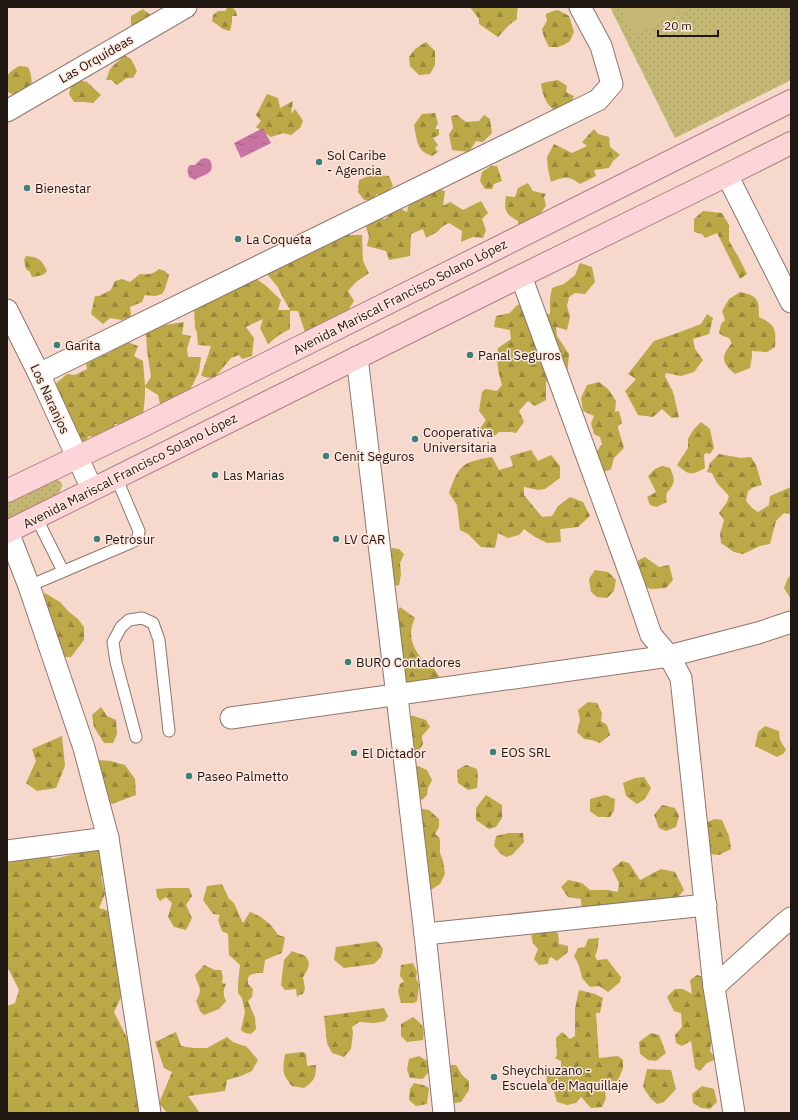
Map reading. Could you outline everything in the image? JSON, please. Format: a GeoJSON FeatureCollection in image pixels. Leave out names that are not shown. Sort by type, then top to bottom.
{"type":"FeatureCollection","features":[{"type":"Feature","properties":{"kind":"main road","name":"Avenida Mariscal Francisco Solano López"},"geometry":{"type":"LineString","coordinates":[[7,491],[140,427],[791,101]]}},
{"type":"Feature","properties":{"kind":"main road","name":"Avenida Mariscal Francisco Solano López"},"geometry":{"type":"LineString","coordinates":[[7,532],[791,143]]}},
{"type":"Feature","properties":{"kind":"street","name":"Las Orquídeas"},"geometry":{"type":"LineString","coordinates":[[7,111],[186,7]]}},
{"type":"Feature","properties":{"kind":"street"},"geometry":{"type":"LineString","coordinates":[[39,374],[598,100],[612,84],[601,46],[580,7]]}},
{"type":"Feature","properties":{"kind":"street"},"geometry":{"type":"LineString","coordinates":[[727,175],[791,302]]}},
{"type":"Feature","properties":{"kind":"street"},"geometry":{"type":"LineString","coordinates":[[521,276],[651,635],[669,656],[681,678],[714,987],[734,1113]]}},
{"type":"Feature","properties":{"kind":"street","name":"Los Naranjos"},"geometry":{"type":"LineString","coordinates":[[7,310],[39,374],[92,489]]}},
{"type":"Feature","properties":{"kind":"street"},"geometry":{"type":"LineString","coordinates":[[358,357],[425,934],[444,1113]]}},
{"type":"Feature","properties":{"kind":"street"},"geometry":{"type":"LineString","coordinates":[[7,532],[28,586],[84,748],[108,838],[150,1113]]}},
{"type":"Feature","properties":{"kind":"street"},"geometry":{"type":"LineString","coordinates":[[231,718],[669,656],[758,633],[791,622]]}},
{"type":"Feature","properties":{"kind":"street"},"geometry":{"type":"LineString","coordinates":[[7,851],[108,838]]}},
{"type":"Feature","properties":{"kind":"street"},"geometry":{"type":"LineString","coordinates":[[425,934],[706,905]]}},
{"type":"Feature","properties":{"kind":"street"},"geometry":{"type":"LineString","coordinates":[[714,987],[791,918]]}},
{"type":"Feature","properties":{"kind":"lane"},"geometry":{"type":"LineString","coordinates":[[28,586],[138,539],[139,532],[116,477]]}},
{"type":"Feature","properties":{"kind":"lane"},"geometry":{"type":"LineString","coordinates":[[36,517],[63,571]]}},
{"type":"Feature","properties":{"kind":"lane"},"geometry":{"type":"LineString","coordinates":[[136,737],[116,662],[113,642],[121,627],[129,620],[142,618],[152,624],[159,640],[169,731]]}},
{"type":"Feature","properties":{"kind":"green space"},"geometry":{"type":"Polygon","coordinates":[[[228,7],[234,9],[237,16],[232,16],[230,31],[223,29],[212,21],[213,15],[218,11],[225,11],[228,7]]]}},
{"type":"Feature","properties":{"kind":"green space"},"geometry":{"type":"Polygon","coordinates":[[[470,7],[518,7],[517,19],[498,37],[479,24],[479,19],[470,7]]]}},
{"type":"Feature","properties":{"kind":"green space"},"geometry":{"type":"Polygon","coordinates":[[[143,9],[153,17],[131,28],[131,16],[143,9]]]}},
{"type":"Feature","properties":{"kind":"green space"},"geometry":{"type":"Polygon","coordinates":[[[558,10],[569,16],[574,32],[570,41],[564,45],[549,47],[542,29],[547,21],[546,14],[558,10]]]}},
{"type":"Feature","properties":{"kind":"green space"},"geometry":{"type":"Polygon","coordinates":[[[426,42],[435,51],[435,65],[430,74],[419,75],[410,66],[409,57],[415,49],[426,42]]]}},
{"type":"Feature","properties":{"kind":"green space"},"geometry":{"type":"Polygon","coordinates":[[[124,55],[131,59],[137,71],[133,78],[127,78],[117,85],[111,80],[106,80],[110,69],[124,55]]]}},
{"type":"Feature","properties":{"kind":"green space"},"geometry":{"type":"Polygon","coordinates":[[[19,66],[28,67],[32,81],[31,90],[19,98],[8,92],[7,79],[8,74],[19,66]]]}},
{"type":"Feature","properties":{"kind":"green space"},"geometry":{"type":"Polygon","coordinates":[[[78,80],[87,82],[101,95],[93,103],[74,102],[69,94],[71,85],[78,80]]]}},
{"type":"Feature","properties":{"kind":"green space"},"geometry":{"type":"Polygon","coordinates":[[[558,80],[567,86],[566,92],[574,96],[571,102],[554,110],[548,105],[541,84],[558,80]]]}},
{"type":"Feature","properties":{"kind":"green space"},"geometry":{"type":"Polygon","coordinates":[[[267,94],[278,98],[280,108],[293,101],[291,114],[295,109],[303,121],[300,128],[291,135],[283,133],[271,137],[256,127],[261,121],[256,115],[267,94]]]}},
{"type":"Feature","properties":{"kind":"green space"},"geometry":{"type":"Polygon","coordinates":[[[435,113],[438,123],[435,129],[439,129],[439,135],[433,138],[438,145],[435,148],[438,152],[432,156],[420,148],[414,125],[422,114],[435,113]]]}},
{"type":"Feature","properties":{"kind":"green space"},"geometry":{"type":"Polygon","coordinates":[[[457,115],[466,122],[479,121],[484,115],[490,119],[492,133],[483,142],[476,141],[469,152],[452,150],[449,134],[453,128],[451,116],[457,115]]]}},
{"type":"Feature","properties":{"kind":"green space"},"geometry":{"type":"Polygon","coordinates":[[[594,129],[598,134],[609,137],[610,147],[620,155],[613,161],[609,168],[594,170],[596,176],[580,184],[569,178],[551,182],[547,157],[554,144],[572,153],[587,146],[582,142],[594,129]]]}},
{"type":"Feature","properties":{"kind":"green space"},"geometry":{"type":"Polygon","coordinates":[[[491,166],[497,166],[502,181],[494,184],[492,189],[485,189],[480,181],[482,172],[491,166]]]}},
{"type":"Feature","properties":{"kind":"green space"},"geometry":{"type":"Polygon","coordinates":[[[375,175],[389,176],[393,186],[384,199],[377,194],[372,200],[364,200],[358,192],[359,180],[375,175]]]}},
{"type":"Feature","properties":{"kind":"green space"},"geometry":{"type":"Polygon","coordinates":[[[528,183],[533,191],[546,194],[544,197],[546,206],[539,215],[541,220],[518,228],[518,221],[510,216],[506,211],[506,196],[515,197],[518,188],[528,183]]]}},
{"type":"Feature","properties":{"kind":"green space"},"geometry":{"type":"Polygon","coordinates":[[[434,188],[445,191],[443,206],[450,202],[463,210],[481,201],[488,213],[482,219],[486,230],[483,238],[473,237],[461,242],[462,231],[449,223],[426,238],[423,229],[411,234],[410,256],[389,260],[386,251],[367,246],[369,236],[364,221],[373,217],[385,219],[397,207],[407,212],[409,202],[434,188]]]}},
{"type":"Feature","properties":{"kind":"green space"},"geometry":{"type":"Polygon","coordinates":[[[703,211],[722,213],[729,225],[729,241],[747,274],[740,279],[717,233],[705,238],[702,234],[694,232],[694,219],[703,211]]]}},
{"type":"Feature","properties":{"kind":"green space"},"geometry":{"type":"Polygon","coordinates":[[[333,235],[362,235],[363,261],[369,273],[356,282],[348,291],[354,301],[345,315],[305,332],[298,311],[290,311],[290,329],[279,335],[268,344],[260,328],[263,319],[246,327],[254,338],[252,356],[242,359],[239,355],[231,358],[215,377],[209,378],[201,376],[211,346],[198,345],[195,328],[194,306],[251,275],[265,285],[281,300],[278,310],[290,310],[278,287],[266,273],[333,235]]]}},
{"type":"Feature","properties":{"kind":"green space"},"geometry":{"type":"Polygon","coordinates":[[[26,256],[34,257],[40,260],[47,271],[43,275],[32,277],[30,272],[26,269],[24,260],[26,256]]]}},
{"type":"Feature","properties":{"kind":"green space"},"geometry":{"type":"Polygon","coordinates":[[[580,263],[592,267],[595,282],[585,294],[575,293],[569,297],[567,306],[570,317],[567,330],[556,327],[557,336],[569,354],[567,375],[556,388],[546,381],[546,400],[535,406],[528,401],[519,411],[524,422],[516,433],[499,432],[492,438],[482,438],[478,431],[486,420],[479,411],[482,392],[485,389],[497,391],[502,385],[499,376],[497,357],[498,348],[511,339],[510,330],[494,327],[496,316],[510,313],[516,306],[530,299],[544,315],[550,314],[552,288],[564,284],[575,275],[580,263]]]}},
{"type":"Feature","properties":{"kind":"green space"},"geometry":{"type":"Polygon","coordinates":[[[159,269],[165,271],[169,275],[165,289],[162,294],[155,296],[145,295],[142,302],[130,307],[131,316],[122,320],[110,318],[103,324],[91,314],[95,296],[99,296],[111,290],[115,281],[122,279],[130,282],[140,274],[150,274],[159,269]]]}},
{"type":"Feature","properties":{"kind":"green space"},"geometry":{"type":"Polygon","coordinates":[[[740,292],[751,295],[758,302],[759,317],[772,325],[774,328],[775,347],[767,352],[752,351],[750,368],[735,374],[727,366],[724,360],[724,356],[732,343],[729,338],[719,333],[721,324],[725,320],[722,311],[729,299],[740,292]]]}},
{"type":"Feature","properties":{"kind":"green space"},"geometry":{"type":"Polygon","coordinates":[[[707,314],[713,318],[709,334],[693,339],[695,349],[703,360],[694,372],[681,376],[666,373],[665,376],[673,392],[679,417],[672,418],[662,409],[653,417],[638,415],[625,391],[636,379],[628,374],[654,341],[701,324],[707,314]]]}},
{"type":"Feature","properties":{"kind":"green space"},"geometry":{"type":"Polygon","coordinates":[[[184,322],[182,334],[191,336],[187,349],[188,357],[201,357],[199,372],[188,394],[172,402],[160,404],[158,395],[145,387],[143,416],[130,424],[115,424],[108,435],[95,437],[89,436],[81,447],[53,386],[67,374],[75,375],[87,369],[86,364],[111,352],[118,341],[138,346],[134,356],[143,361],[145,386],[151,377],[146,332],[156,324],[164,325],[184,322]]]}},
{"type":"Feature","properties":{"kind":"green space"},"geometry":{"type":"Polygon","coordinates":[[[599,382],[608,389],[616,401],[615,412],[619,411],[622,423],[618,426],[618,428],[624,448],[614,458],[611,469],[604,472],[595,454],[602,444],[600,437],[594,434],[591,423],[594,416],[583,411],[581,398],[587,385],[599,382]]]}},
{"type":"Feature","properties":{"kind":"green space"},"geometry":{"type":"Polygon","coordinates":[[[701,422],[710,429],[714,448],[710,454],[706,453],[704,455],[705,468],[690,473],[684,471],[677,465],[688,448],[688,439],[694,429],[701,422]]]}},
{"type":"Feature","properties":{"kind":"green space"},"geometry":{"type":"Polygon","coordinates":[[[531,450],[538,461],[551,455],[560,466],[560,478],[545,489],[538,490],[524,487],[524,495],[542,517],[552,516],[558,506],[570,497],[583,502],[590,516],[578,527],[560,529],[561,542],[547,543],[524,529],[519,535],[508,538],[498,533],[495,548],[481,547],[468,534],[460,530],[457,505],[449,493],[456,476],[465,465],[472,461],[485,458],[492,457],[499,470],[513,466],[510,456],[531,450]]]}},
{"type":"Feature","properties":{"kind":"green space"},"geometry":{"type":"Polygon","coordinates":[[[719,454],[741,458],[751,457],[756,465],[762,485],[754,487],[748,491],[746,501],[758,512],[769,505],[770,496],[791,487],[791,514],[784,513],[776,521],[770,544],[760,546],[743,554],[734,552],[721,543],[720,534],[724,520],[719,513],[727,502],[729,496],[717,483],[712,473],[707,472],[710,463],[719,454]]]}},
{"type":"Feature","properties":{"kind":"green space"},"geometry":{"type":"Polygon","coordinates":[[[662,466],[670,468],[674,482],[667,493],[667,502],[656,507],[650,505],[647,497],[656,492],[648,476],[655,469],[662,466]]]}},
{"type":"Feature","properties":{"kind":"green space"},"geometry":{"type":"Polygon","coordinates":[[[392,548],[399,549],[404,554],[400,563],[401,574],[399,585],[390,587],[388,553],[392,548]]]}},
{"type":"Feature","properties":{"kind":"green space"},"geometry":{"type":"Polygon","coordinates":[[[645,557],[659,567],[669,565],[673,580],[666,588],[651,589],[633,582],[632,572],[639,560],[645,557]]]}},
{"type":"Feature","properties":{"kind":"green space"},"geometry":{"type":"Polygon","coordinates":[[[595,570],[608,572],[616,580],[614,591],[607,598],[597,597],[591,592],[589,579],[595,570]]]}},
{"type":"Feature","properties":{"kind":"green space"},"geometry":{"type":"Polygon","coordinates":[[[791,575],[791,599],[784,588],[788,578],[791,575]]]}},
{"type":"Feature","properties":{"kind":"green space"},"geometry":{"type":"Polygon","coordinates":[[[45,593],[60,602],[78,619],[84,627],[84,640],[71,657],[57,657],[37,608],[45,593]]]}},
{"type":"Feature","properties":{"kind":"green space"},"geometry":{"type":"Polygon","coordinates":[[[400,607],[415,618],[411,635],[416,651],[424,661],[433,667],[443,684],[404,684],[392,619],[400,607]]]}},
{"type":"Feature","properties":{"kind":"green space"},"geometry":{"type":"Polygon","coordinates":[[[588,702],[597,703],[602,713],[601,721],[607,725],[610,735],[600,743],[584,739],[577,732],[580,720],[578,710],[588,702]]]}},
{"type":"Feature","properties":{"kind":"green space"},"geometry":{"type":"Polygon","coordinates":[[[101,707],[107,716],[116,720],[117,734],[113,743],[104,743],[94,727],[92,715],[101,707]]]}},
{"type":"Feature","properties":{"kind":"green space"},"geometry":{"type":"Polygon","coordinates":[[[413,716],[426,720],[430,727],[422,736],[423,744],[418,752],[413,752],[404,720],[413,716]]]}},
{"type":"Feature","properties":{"kind":"green space"},"geometry":{"type":"Polygon","coordinates":[[[765,726],[779,731],[780,740],[786,750],[783,754],[777,757],[755,746],[758,732],[765,726]]]}},
{"type":"Feature","properties":{"kind":"green space"},"geometry":{"type":"Polygon","coordinates":[[[62,736],[65,766],[56,788],[37,791],[26,783],[36,761],[32,749],[62,736]]]}},
{"type":"Feature","properties":{"kind":"green space"},"geometry":{"type":"Polygon","coordinates":[[[98,760],[110,761],[125,765],[135,779],[136,795],[112,804],[94,789],[92,771],[98,760]]]}},
{"type":"Feature","properties":{"kind":"green space"},"geometry":{"type":"Polygon","coordinates":[[[466,765],[477,769],[477,788],[468,790],[458,783],[457,770],[466,765]]]}},
{"type":"Feature","properties":{"kind":"green space"},"geometry":{"type":"Polygon","coordinates":[[[418,766],[427,770],[432,780],[428,788],[427,795],[422,800],[413,793],[409,768],[418,766]]]}},
{"type":"Feature","properties":{"kind":"green space"},"geometry":{"type":"Polygon","coordinates":[[[644,777],[651,788],[645,799],[637,804],[626,796],[623,783],[635,778],[644,777]]]}},
{"type":"Feature","properties":{"kind":"green space"},"geometry":{"type":"Polygon","coordinates":[[[486,795],[502,805],[502,818],[496,827],[489,829],[476,820],[476,808],[486,795]]]}},
{"type":"Feature","properties":{"kind":"green space"},"geometry":{"type":"Polygon","coordinates":[[[605,795],[615,799],[614,811],[610,817],[598,817],[590,811],[590,799],[605,795]]]}},
{"type":"Feature","properties":{"kind":"green space"},"geometry":{"type":"Polygon","coordinates":[[[662,805],[675,808],[679,816],[676,827],[666,831],[659,828],[654,815],[662,805]]]}},
{"type":"Feature","properties":{"kind":"green space"},"geometry":{"type":"Polygon","coordinates":[[[418,808],[429,810],[439,819],[439,827],[435,834],[439,837],[440,841],[440,853],[445,874],[440,884],[431,890],[424,888],[418,808]]]}},
{"type":"Feature","properties":{"kind":"green space"},"geometry":{"type":"Polygon","coordinates":[[[714,819],[722,820],[729,836],[731,849],[719,855],[709,854],[698,827],[714,819]]]}},
{"type":"Feature","properties":{"kind":"green space"},"geometry":{"type":"Polygon","coordinates":[[[509,833],[523,833],[524,842],[512,855],[506,857],[494,846],[496,836],[509,833]]]}},
{"type":"Feature","properties":{"kind":"green space"},"geometry":{"type":"Polygon","coordinates":[[[31,848],[53,859],[88,851],[107,850],[112,868],[101,876],[105,894],[99,908],[116,913],[124,991],[114,1012],[130,1044],[142,1113],[7,1113],[7,1006],[15,1003],[19,990],[9,970],[7,970],[7,854],[31,848]]]}},
{"type":"Feature","properties":{"kind":"green space"},"geometry":{"type":"Polygon","coordinates":[[[622,861],[629,863],[640,880],[661,869],[675,872],[684,890],[672,904],[582,916],[581,899],[568,897],[561,887],[568,880],[582,883],[590,890],[608,890],[618,892],[619,883],[612,869],[622,861]]]}},
{"type":"Feature","properties":{"kind":"green space"},"geometry":{"type":"Polygon","coordinates":[[[222,884],[229,899],[234,903],[243,923],[250,912],[266,921],[278,935],[285,937],[282,953],[265,960],[263,973],[250,975],[248,978],[248,984],[253,989],[252,997],[248,1001],[255,1018],[256,1029],[251,1034],[245,1033],[241,1030],[245,1012],[242,998],[238,993],[240,965],[229,955],[228,934],[222,931],[218,920],[220,915],[213,914],[203,900],[207,886],[222,884]]]}},
{"type":"Feature","properties":{"kind":"green space"},"geometry":{"type":"Polygon","coordinates":[[[189,888],[192,896],[186,905],[192,918],[186,930],[174,927],[168,917],[172,903],[166,897],[160,901],[157,897],[156,889],[189,888]]]}},
{"type":"Feature","properties":{"kind":"green space"},"geometry":{"type":"Polygon","coordinates":[[[551,931],[558,933],[559,944],[568,946],[568,952],[557,961],[551,957],[548,964],[539,965],[534,959],[538,949],[533,943],[531,935],[551,931]]]}},
{"type":"Feature","properties":{"kind":"green space"},"geometry":{"type":"Polygon","coordinates":[[[599,938],[595,956],[597,960],[607,959],[621,977],[620,982],[608,992],[599,986],[590,987],[582,978],[579,965],[574,956],[578,948],[585,947],[588,939],[599,938]]]}},
{"type":"Feature","properties":{"kind":"green space"},"geometry":{"type":"Polygon","coordinates":[[[377,941],[383,949],[381,957],[374,964],[344,968],[334,960],[336,947],[377,941]]]}},
{"type":"Feature","properties":{"kind":"green space"},"geometry":{"type":"Polygon","coordinates":[[[292,951],[305,956],[309,964],[303,977],[305,989],[303,994],[297,997],[296,989],[285,990],[281,985],[284,960],[292,951]]]}},
{"type":"Feature","properties":{"kind":"green space"},"geometry":{"type":"Polygon","coordinates":[[[413,963],[417,972],[416,978],[419,985],[417,1001],[414,1003],[401,1003],[398,991],[400,984],[404,981],[400,976],[401,965],[413,963]]]}},
{"type":"Feature","properties":{"kind":"green space"},"geometry":{"type":"Polygon","coordinates":[[[204,965],[215,970],[221,970],[223,977],[222,983],[226,984],[224,988],[224,997],[226,1001],[219,1009],[204,1015],[200,1011],[196,1001],[200,993],[200,988],[195,975],[204,965]]]}},
{"type":"Feature","properties":{"kind":"green space"},"geometry":{"type":"Polygon","coordinates":[[[697,975],[704,977],[718,1037],[711,1042],[710,1051],[716,1059],[707,1063],[700,1071],[695,1068],[691,1041],[682,1046],[676,1043],[675,1035],[682,1027],[681,1013],[674,1011],[667,997],[675,989],[683,989],[692,994],[690,980],[697,975]]]}},
{"type":"Feature","properties":{"kind":"green space"},"geometry":{"type":"Polygon","coordinates":[[[579,990],[595,994],[603,998],[600,1013],[596,1013],[599,1058],[618,1056],[623,1060],[623,1068],[618,1081],[608,1081],[604,1085],[606,1098],[602,1107],[591,1108],[581,1097],[576,1103],[567,1105],[557,1102],[553,1088],[547,1082],[546,1073],[561,1073],[561,1061],[555,1058],[557,1055],[556,1038],[562,1032],[570,1039],[575,1036],[575,1009],[579,990]]]}},
{"type":"Feature","properties":{"kind":"green space"},"geometry":{"type":"Polygon","coordinates":[[[384,1008],[388,1016],[385,1021],[374,1023],[359,1022],[352,1027],[353,1033],[351,1049],[344,1057],[332,1053],[327,1043],[324,1016],[384,1008]]]}},
{"type":"Feature","properties":{"kind":"green space"},"geometry":{"type":"Polygon","coordinates":[[[413,1017],[422,1027],[424,1032],[423,1040],[407,1042],[401,1036],[401,1024],[413,1017]]]}},
{"type":"Feature","properties":{"kind":"green space"},"geometry":{"type":"Polygon","coordinates":[[[176,1032],[181,1046],[194,1048],[207,1048],[227,1037],[233,1042],[247,1047],[258,1060],[252,1071],[227,1080],[225,1091],[188,1096],[200,1113],[167,1113],[159,1103],[172,1072],[164,1068],[155,1042],[176,1032]]]}},
{"type":"Feature","properties":{"kind":"green space"},"geometry":{"type":"Polygon","coordinates":[[[651,1033],[659,1035],[666,1053],[656,1061],[648,1060],[640,1054],[639,1042],[651,1033]]]}},
{"type":"Feature","properties":{"kind":"green space"},"geometry":{"type":"Polygon","coordinates":[[[303,1052],[306,1054],[307,1066],[316,1065],[314,1079],[304,1088],[292,1086],[284,1074],[283,1068],[285,1054],[303,1052]]]}},
{"type":"Feature","properties":{"kind":"green space"},"geometry":{"type":"Polygon","coordinates":[[[419,1056],[427,1061],[430,1070],[423,1079],[410,1078],[407,1070],[409,1059],[419,1056]]]}},
{"type":"Feature","properties":{"kind":"green space"},"geometry":{"type":"Polygon","coordinates":[[[448,1065],[456,1065],[462,1075],[469,1081],[469,1090],[461,1102],[455,1103],[451,1101],[448,1065]]]}},
{"type":"Feature","properties":{"kind":"green space"},"geometry":{"type":"Polygon","coordinates":[[[647,1069],[671,1070],[676,1089],[664,1102],[657,1104],[651,1099],[643,1087],[647,1069]]]}},
{"type":"Feature","properties":{"kind":"green space"},"geometry":{"type":"Polygon","coordinates":[[[414,1083],[429,1088],[427,1104],[416,1106],[409,1100],[410,1089],[414,1083]]]}},
{"type":"Feature","properties":{"kind":"green space"},"geometry":{"type":"Polygon","coordinates":[[[702,1086],[714,1089],[717,1102],[710,1109],[701,1108],[693,1103],[692,1094],[702,1086]]]}},
{"type":"Feature","properties":{"kind":"shaded area"},"geometry":{"type":"Polygon","coordinates":[[[610,7],[791,7],[791,80],[675,138],[610,7]]]}},
{"type":"Feature","properties":{"kind":"shaded area"},"geometry":{"type":"Polygon","coordinates":[[[620,7],[692,7],[634,35],[620,7]]]}},
{"type":"Feature","properties":{"kind":"shaded area"},"geometry":{"type":"Polygon","coordinates":[[[57,480],[62,484],[57,495],[7,520],[7,503],[51,481],[57,480]]]}},
{"type":"Feature","properties":{"kind":"water"},"geometry":{"type":"Polygon","coordinates":[[[263,128],[271,143],[241,158],[234,143],[263,128]]]}},
{"type":"Feature","properties":{"kind":"water"},"geometry":{"type":"Polygon","coordinates":[[[206,158],[210,160],[212,169],[195,180],[189,177],[189,166],[195,165],[201,159],[206,158]]]}},
{"type":"Feature","properties":{"kind":"place","name":"Sol Caribe - Agencia"},"geometry":{"type":"Point","coordinates":[319,162]}},
{"type":"Feature","properties":{"kind":"place","name":"Bienestar"},"geometry":{"type":"Point","coordinates":[27,188]}},
{"type":"Feature","properties":{"kind":"place","name":"La Coqueta"},"geometry":{"type":"Point","coordinates":[238,239]}},
{"type":"Feature","properties":{"kind":"place","name":"Garita"},"geometry":{"type":"Point","coordinates":[57,345]}},
{"type":"Feature","properties":{"kind":"place","name":"Panal Seguros"},"geometry":{"type":"Point","coordinates":[470,355]}},
{"type":"Feature","properties":{"kind":"place","name":"Cooperativa Universitaria"},"geometry":{"type":"Point","coordinates":[415,439]}},
{"type":"Feature","properties":{"kind":"place","name":"Cenit Seguros"},"geometry":{"type":"Point","coordinates":[326,456]}},
{"type":"Feature","properties":{"kind":"place","name":"Las Marias"},"geometry":{"type":"Point","coordinates":[215,475]}},
{"type":"Feature","properties":{"kind":"place","name":"Petrosur"},"geometry":{"type":"Point","coordinates":[97,539]}},
{"type":"Feature","properties":{"kind":"place","name":"LV CAR"},"geometry":{"type":"Point","coordinates":[336,539]}},
{"type":"Feature","properties":{"kind":"place","name":"BURO Contadores"},"geometry":{"type":"Point","coordinates":[348,662]}},
{"type":"Feature","properties":{"kind":"place","name":"EOS SRL"},"geometry":{"type":"Point","coordinates":[493,752]}},
{"type":"Feature","properties":{"kind":"place","name":"El Dictador"},"geometry":{"type":"Point","coordinates":[354,753]}},
{"type":"Feature","properties":{"kind":"place","name":"Paseo Palmetto"},"geometry":{"type":"Point","coordinates":[189,776]}},
{"type":"Feature","properties":{"kind":"place","name":"Sheychiuzano - Escuela de Maquillaje"},"geometry":{"type":"Point","coordinates":[494,1077]}}]}
